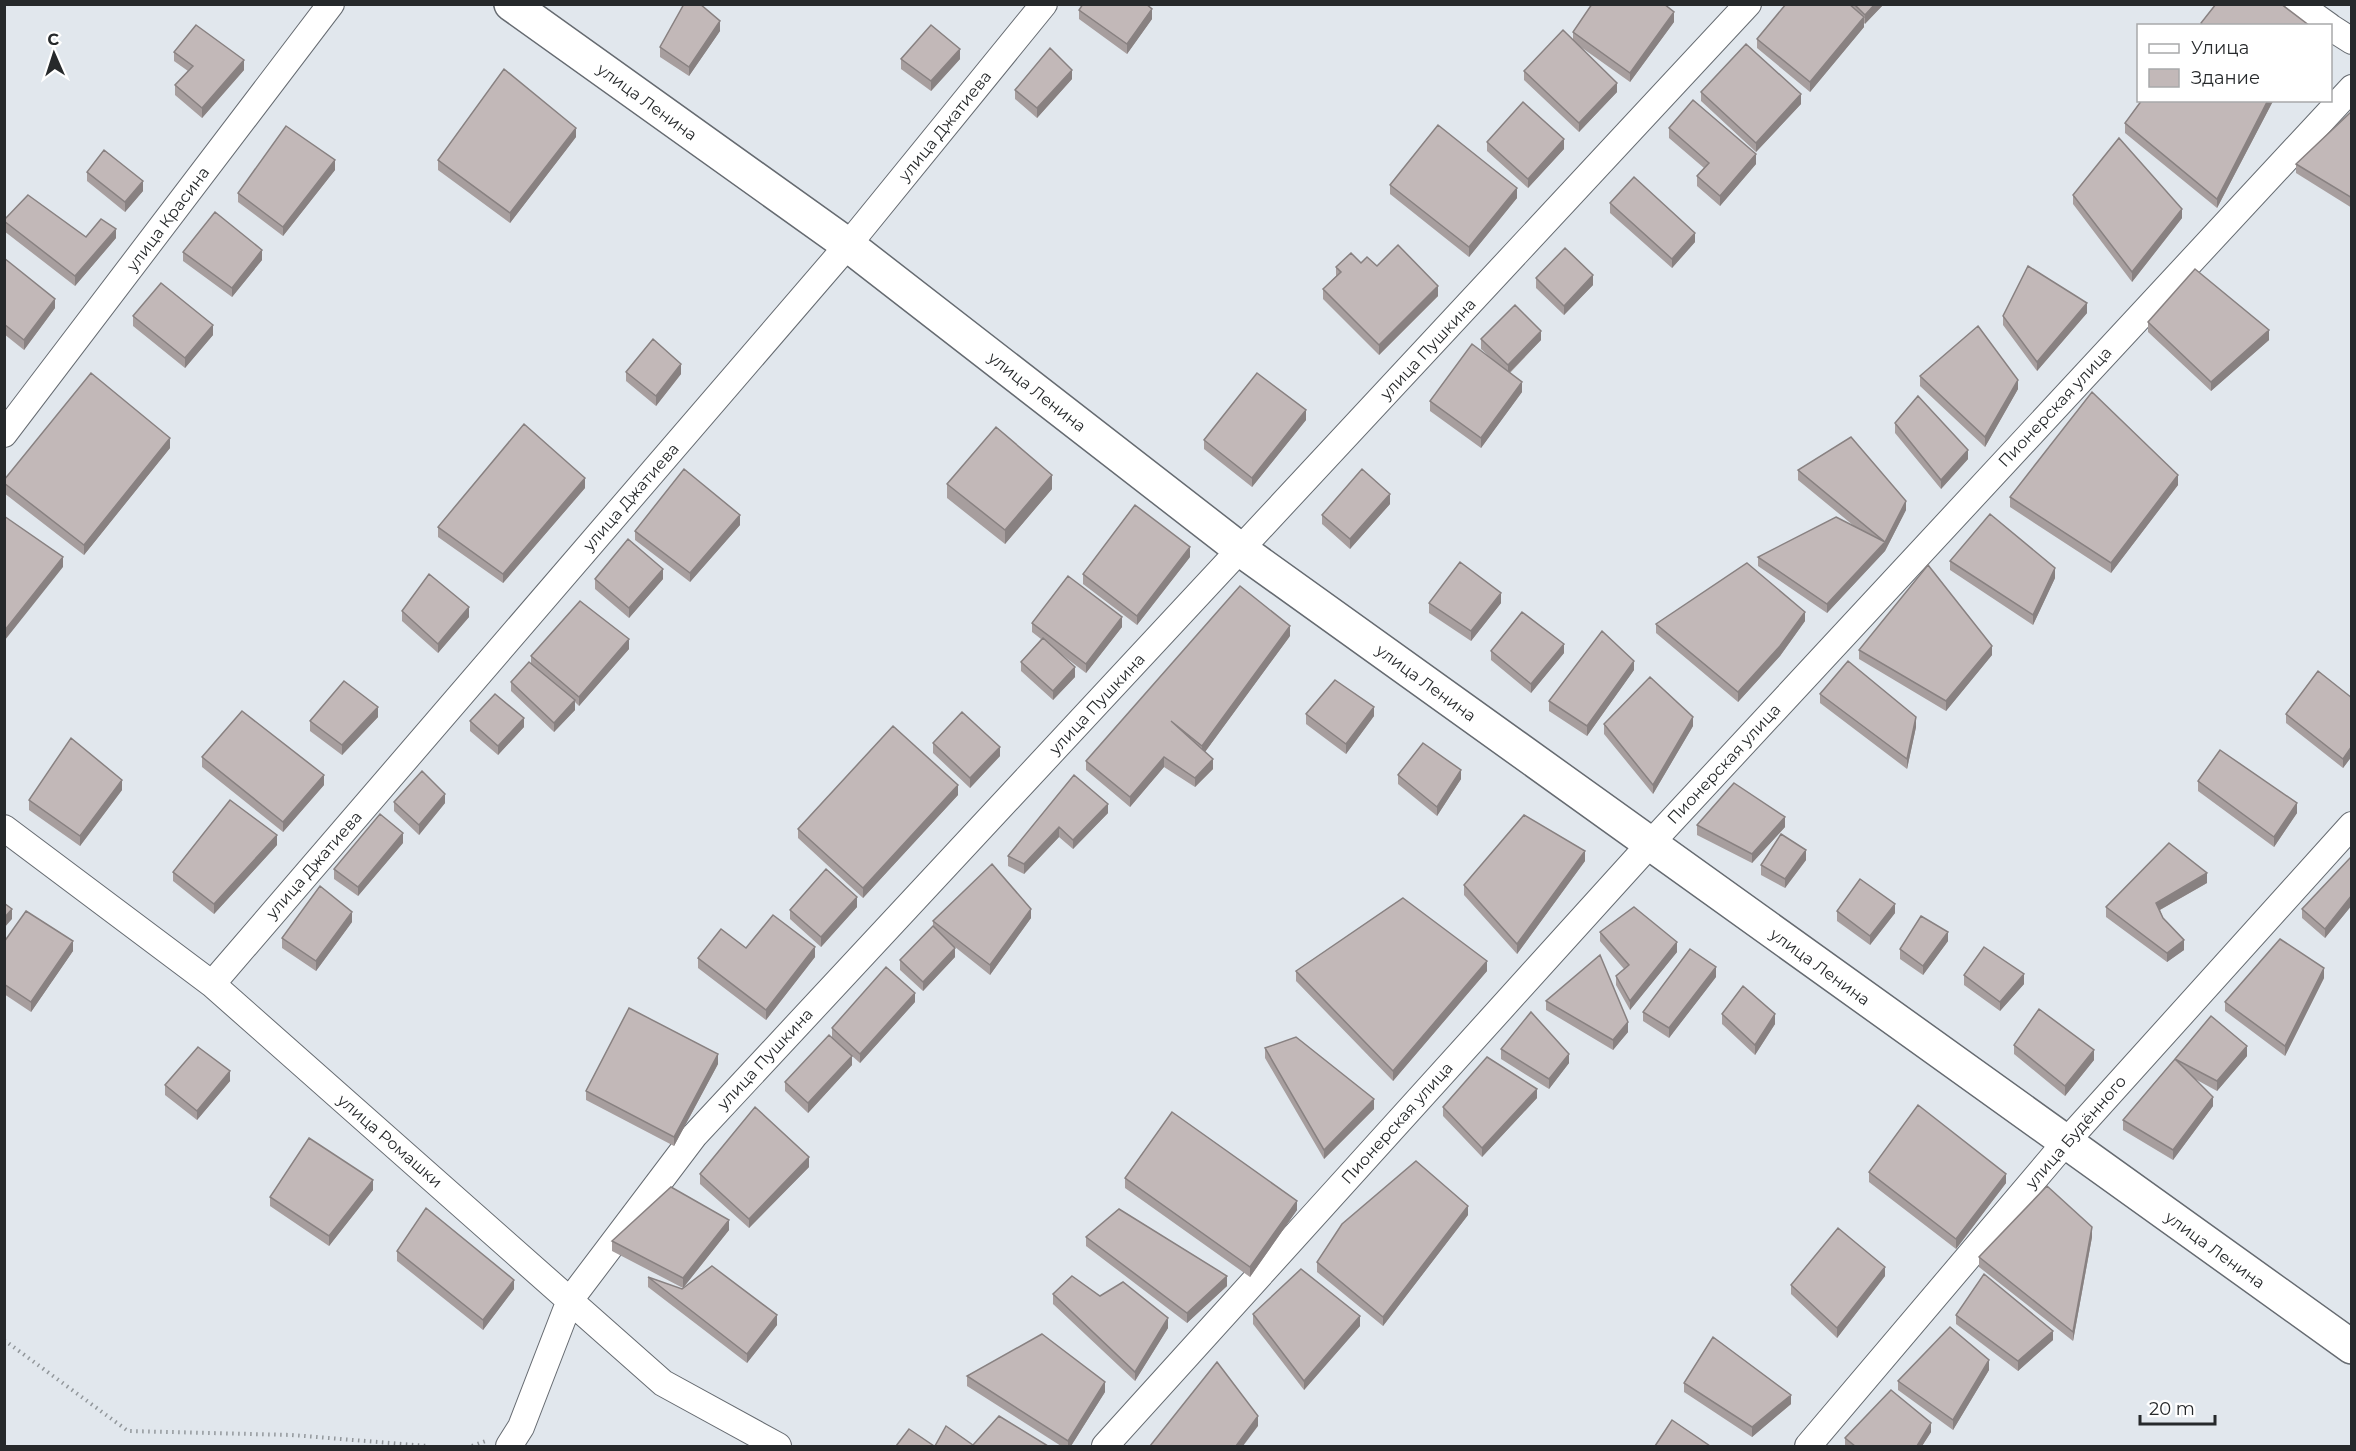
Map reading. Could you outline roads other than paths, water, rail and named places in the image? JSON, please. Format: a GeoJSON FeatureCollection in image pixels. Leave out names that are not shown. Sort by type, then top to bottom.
{"type":"FeatureCollection","features":[{"type":"Feature","properties":{"kind":"street","name":"улица Красина"},"geometry":{"type":"LineString","coordinates":[[4,434],[331,4]]}},
{"type":"Feature","properties":{"kind":"street","name":"улица Ленина"},"geometry":{"type":"LineString","coordinates":[[511,4],[848,245],[1241,550],[2352,1347]]}},
{"type":"Feature","properties":{"kind":"street","name":"улица Джатиева"},"geometry":{"type":"LineString","coordinates":[[212,984],[848,245],[1044,4]]}},
{"type":"Feature","properties":{"kind":"street","name":"улица Пушкина"},"geometry":{"type":"LineString","coordinates":[[509,1446],[521,1427],[570,1300],[694,1136],[1748,4]]}},
{"type":"Feature","properties":{"kind":"street"},"geometry":{"type":"LineString","coordinates":[[2298,4],[2327,24]]}},
{"type":"Feature","properties":{"kind":"street"},"geometry":{"type":"LineString","coordinates":[[2332,27],[2352,41]]}},
{"type":"Feature","properties":{"kind":"street","name":"Пионерская улица"},"geometry":{"type":"LineString","coordinates":[[1105,1446],[1650,844],[2352,88]]}},
{"type":"Feature","properties":{"kind":"street","name":"улица Будённого"},"geometry":{"type":"LineString","coordinates":[[1808,1446],[2065,1143],[2352,825]]}},
{"type":"Feature","properties":{"kind":"street","name":"улица Ромашки"},"geometry":{"type":"LineString","coordinates":[[4,828],[212,984],[663,1383],[778,1446]]}}]}
